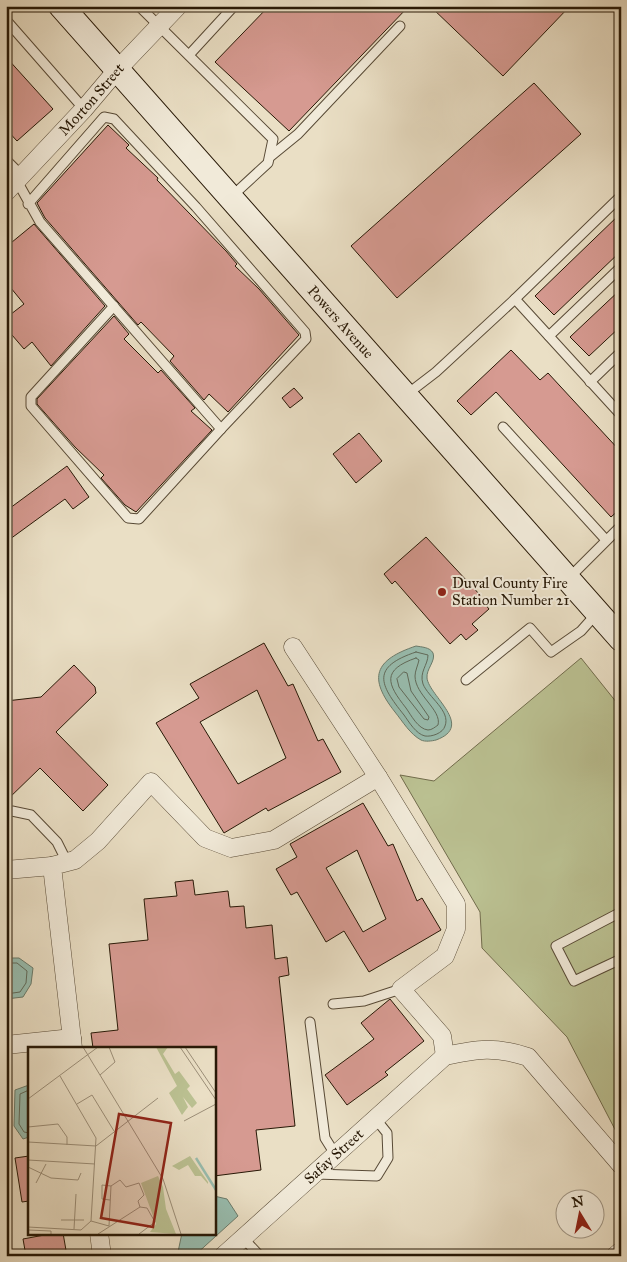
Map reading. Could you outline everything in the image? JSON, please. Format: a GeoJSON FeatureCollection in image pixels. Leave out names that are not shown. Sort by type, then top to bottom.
{"type":"FeatureCollection","features":[{"type":"Feature","properties":{"kind":"street","name":"Powers Avenue"},"geometry":{"type":"LineString","coordinates":[[61,6],[621,639]]}},
{"type":"Feature","properties":{"kind":"street","name":"Morton Street"},"geometry":{"type":"LineString","coordinates":[[15,183],[84,109],[117,70],[178,6]]}},
{"type":"Feature","properties":{"kind":"street"},"geometry":{"type":"LineString","coordinates":[[293,647],[378,777],[456,904],[456,929],[445,956],[401,989],[442,1036],[445,1056],[483,1048],[507,1050],[528,1057],[621,1165]]}},
{"type":"Feature","properties":{"kind":"street"},"geometry":{"type":"LineString","coordinates":[[6,870],[59,864],[75,860],[98,841],[151,782],[205,838],[231,848],[274,840],[378,777]]}},
{"type":"Feature","properties":{"kind":"street"},"geometry":{"type":"LineString","coordinates":[[6,1045],[72,1043],[59,864]]}},
{"type":"Feature","properties":{"kind":"street","name":"Safay Street"},"geometry":{"type":"LineString","coordinates":[[223,1256],[445,1056]]}},
{"type":"Feature","properties":{"kind":"street"},"geometry":{"type":"LineString","coordinates":[[99,1234],[102,1256]]}},
{"type":"Feature","properties":{"kind":"street"},"geometry":{"type":"LineString","coordinates":[[616,1256],[621,1251]]}},
{"type":"Feature","properties":{"kind":"lane"},"geometry":{"type":"LineString","coordinates":[[139,6],[159,27],[190,54],[273,138],[271,156],[268,163],[230,198]]}},
{"type":"Feature","properties":{"kind":"lane"},"geometry":{"type":"LineString","coordinates":[[190,54],[234,6]]}},
{"type":"Feature","properties":{"kind":"lane"},"geometry":{"type":"LineString","coordinates":[[6,20],[84,109]]}},
{"type":"Feature","properties":{"kind":"lane"},"geometry":{"type":"LineString","coordinates":[[271,156],[298,134],[400,26]]}},
{"type":"Feature","properties":{"kind":"lane"},"geometry":{"type":"LineString","coordinates":[[28,204],[104,117],[114,119],[196,207],[305,332],[306,339],[139,519],[128,518],[31,406],[32,397],[114,306]]}},
{"type":"Feature","properties":{"kind":"lane"},"geometry":{"type":"LineString","coordinates":[[6,160],[15,183],[40,222],[221,429]]}},
{"type":"Feature","properties":{"kind":"lane"},"geometry":{"type":"LineString","coordinates":[[406,395],[436,372],[515,299],[621,196]]}},
{"type":"Feature","properties":{"kind":"lane"},"geometry":{"type":"LineString","coordinates":[[549,336],[621,267]]}},
{"type":"Feature","properties":{"kind":"lane"},"geometry":{"type":"LineString","coordinates":[[515,299],[621,415]]}},
{"type":"Feature","properties":{"kind":"lane"},"geometry":{"type":"LineString","coordinates":[[590,382],[621,352]]}},
{"type":"Feature","properties":{"kind":"lane"},"geometry":{"type":"LineString","coordinates":[[504,427],[606,540]]}},
{"type":"Feature","properties":{"kind":"lane"},"geometry":{"type":"LineString","coordinates":[[568,579],[621,526]]}},
{"type":"Feature","properties":{"kind":"lane"},"geometry":{"type":"LineString","coordinates":[[466,680],[530,628],[551,652],[581,631],[597,612]]}},
{"type":"Feature","properties":{"kind":"lane"},"geometry":{"type":"LineString","coordinates":[[12,811],[31,815],[57,842],[59,864]]}},
{"type":"Feature","properties":{"kind":"lane"},"geometry":{"type":"LineString","coordinates":[[621,912],[556,946],[574,982],[621,959]]}},
{"type":"Feature","properties":{"kind":"lane"},"geometry":{"type":"LineString","coordinates":[[334,1004],[364,1001],[401,989]]}},
{"type":"Feature","properties":{"kind":"lane"},"geometry":{"type":"LineString","coordinates":[[310,1022],[326,1138],[335,1154]]}},
{"type":"Feature","properties":{"kind":"lane"},"geometry":{"type":"LineString","coordinates":[[313,1174],[377,1176],[388,1158],[388,1133],[375,1118]]}},
{"type":"Feature","properties":{"kind":"lane"},"geometry":{"type":"LineString","coordinates":[[243,1238],[260,1256]]}},
{"type":"Feature","properties":{"kind":"shaded area"},"geometry":{"type":"Polygon","coordinates":[[[581,658],[621,708],[621,1141],[567,1037],[482,948],[480,912],[400,775],[434,781],[581,658]]]}},
{"type":"Feature","properties":{"kind":"water"},"geometry":{"type":"Polygon","coordinates":[[[416,646],[428,648],[433,653],[434,656],[427,678],[451,719],[451,727],[447,734],[436,740],[421,740],[410,731],[386,700],[379,680],[380,671],[391,657],[416,646]]]}},
{"type":"Feature","properties":{"kind":"water"},"geometry":{"type":"Polygon","coordinates":[[[6,958],[19,958],[33,968],[31,984],[23,997],[6,999],[6,958]]]}},
{"type":"Feature","properties":{"kind":"water"},"geometry":{"type":"Polygon","coordinates":[[[28,1085],[28,1137],[23,1139],[14,1126],[15,1090],[28,1085]]]}},
{"type":"Feature","properties":{"kind":"water"},"geometry":{"type":"Polygon","coordinates":[[[215,1196],[227,1199],[238,1216],[194,1256],[170,1256],[178,1252],[182,1234],[215,1234],[215,1196]]]}},
{"type":"Feature","properties":{"kind":"building"},"geometry":{"type":"Polygon","coordinates":[[[269,6],[409,6],[289,131],[215,62],[269,6]]]}},
{"type":"Feature","properties":{"kind":"building"},"geometry":{"type":"Polygon","coordinates":[[[430,6],[570,6],[503,76],[430,6]]]}},
{"type":"Feature","properties":{"kind":"building"},"geometry":{"type":"Polygon","coordinates":[[[6,57],[53,109],[17,141],[6,129],[6,57]]]}},
{"type":"Feature","properties":{"kind":"building"},"geometry":{"type":"Polygon","coordinates":[[[534,83],[581,134],[397,298],[351,246],[534,83]]]}},
{"type":"Feature","properties":{"kind":"building"},"geometry":{"type":"Polygon","coordinates":[[[108,125],[129,145],[126,148],[158,178],[157,180],[226,251],[237,264],[235,266],[259,289],[299,335],[228,412],[209,394],[204,400],[170,361],[174,356],[141,322],[138,325],[45,218],[37,203],[108,125]]]}},
{"type":"Feature","properties":{"kind":"building"},"geometry":{"type":"Polygon","coordinates":[[[621,213],[621,251],[554,315],[535,296],[621,213]]]}},
{"type":"Feature","properties":{"kind":"building"},"geometry":{"type":"Polygon","coordinates":[[[34,224],[105,306],[51,366],[32,342],[24,349],[6,328],[6,318],[24,304],[6,282],[6,247],[34,224]]]}},
{"type":"Feature","properties":{"kind":"building"},"geometry":{"type":"Polygon","coordinates":[[[621,289],[621,326],[589,356],[570,337],[621,289]]]}},
{"type":"Feature","properties":{"kind":"building"},"geometry":{"type":"Polygon","coordinates":[[[114,316],[129,334],[124,339],[158,373],[161,370],[195,408],[191,411],[212,430],[136,512],[125,505],[101,478],[104,475],[75,447],[37,404],[37,399],[114,316]]]}},
{"type":"Feature","properties":{"kind":"building"},"geometry":{"type":"Polygon","coordinates":[[[511,350],[540,380],[548,373],[621,452],[621,508],[611,517],[496,392],[471,415],[457,401],[511,350]]]}},
{"type":"Feature","properties":{"kind":"building"},"geometry":{"type":"Polygon","coordinates":[[[294,388],[303,398],[290,408],[282,398],[294,388]]]}},
{"type":"Feature","properties":{"kind":"building"},"geometry":{"type":"Polygon","coordinates":[[[359,433],[382,461],[356,483],[333,454],[359,433]]]}},
{"type":"Feature","properties":{"kind":"building"},"geometry":{"type":"Polygon","coordinates":[[[67,466],[89,497],[73,509],[65,499],[6,542],[6,511],[67,466]]]}},
{"type":"Feature","properties":{"kind":"building","name":"Duval County Fire Station Number 21"},"geometry":{"type":"Polygon","coordinates":[[[426,537],[481,596],[479,597],[489,609],[472,624],[478,630],[466,640],[461,634],[450,644],[395,581],[392,584],[384,574],[426,537]]]}},
{"type":"Feature","properties":{"kind":"building"},"geometry":{"type":"Polygon","coordinates":[[[264,643],[288,686],[293,684],[318,741],[323,739],[341,772],[268,811],[266,808],[224,833],[156,723],[199,698],[190,684],[264,643]],[[257,690],[200,722],[238,784],[286,758],[257,690]]]}},
{"type":"Feature","properties":{"kind":"building"},"geometry":{"type":"Polygon","coordinates":[[[74,665],[95,687],[96,693],[56,732],[108,785],[83,811],[40,768],[6,801],[6,701],[41,697],[74,665]]]}},
{"type":"Feature","properties":{"kind":"building"},"geometry":{"type":"Polygon","coordinates":[[[363,803],[388,846],[393,844],[417,901],[422,898],[441,930],[369,972],[344,931],[326,942],[297,892],[291,895],[276,869],[297,857],[290,844],[363,803]],[[357,850],[326,868],[363,932],[386,919],[357,850]]]}},
{"type":"Feature","properties":{"kind":"building"},"geometry":{"type":"Polygon","coordinates":[[[193,880],[195,895],[228,891],[230,907],[244,906],[246,928],[272,925],[275,959],[287,957],[289,975],[279,977],[295,1126],[256,1130],[261,1170],[215,1176],[215,1047],[93,1047],[91,1033],[118,1030],[109,944],[148,940],[144,899],[177,896],[175,882],[193,880]]]}},
{"type":"Feature","properties":{"kind":"building"},"geometry":{"type":"Polygon","coordinates":[[[390,999],[424,1041],[385,1072],[388,1075],[347,1105],[325,1075],[374,1039],[361,1023],[390,999]]]}},
{"type":"Feature","properties":{"kind":"building"},"geometry":{"type":"Polygon","coordinates":[[[28,1156],[28,1201],[22,1202],[15,1158],[28,1156]]]}},
{"type":"Feature","properties":{"kind":"building"},"geometry":{"type":"Polygon","coordinates":[[[50,1234],[63,1234],[67,1256],[26,1256],[23,1239],[50,1234]]]}},
{"type":"Feature","properties":{"kind":"place","name":"Duval County Fire Station Number 21"},"geometry":{"type":"Point","coordinates":[442,592]}}]}
